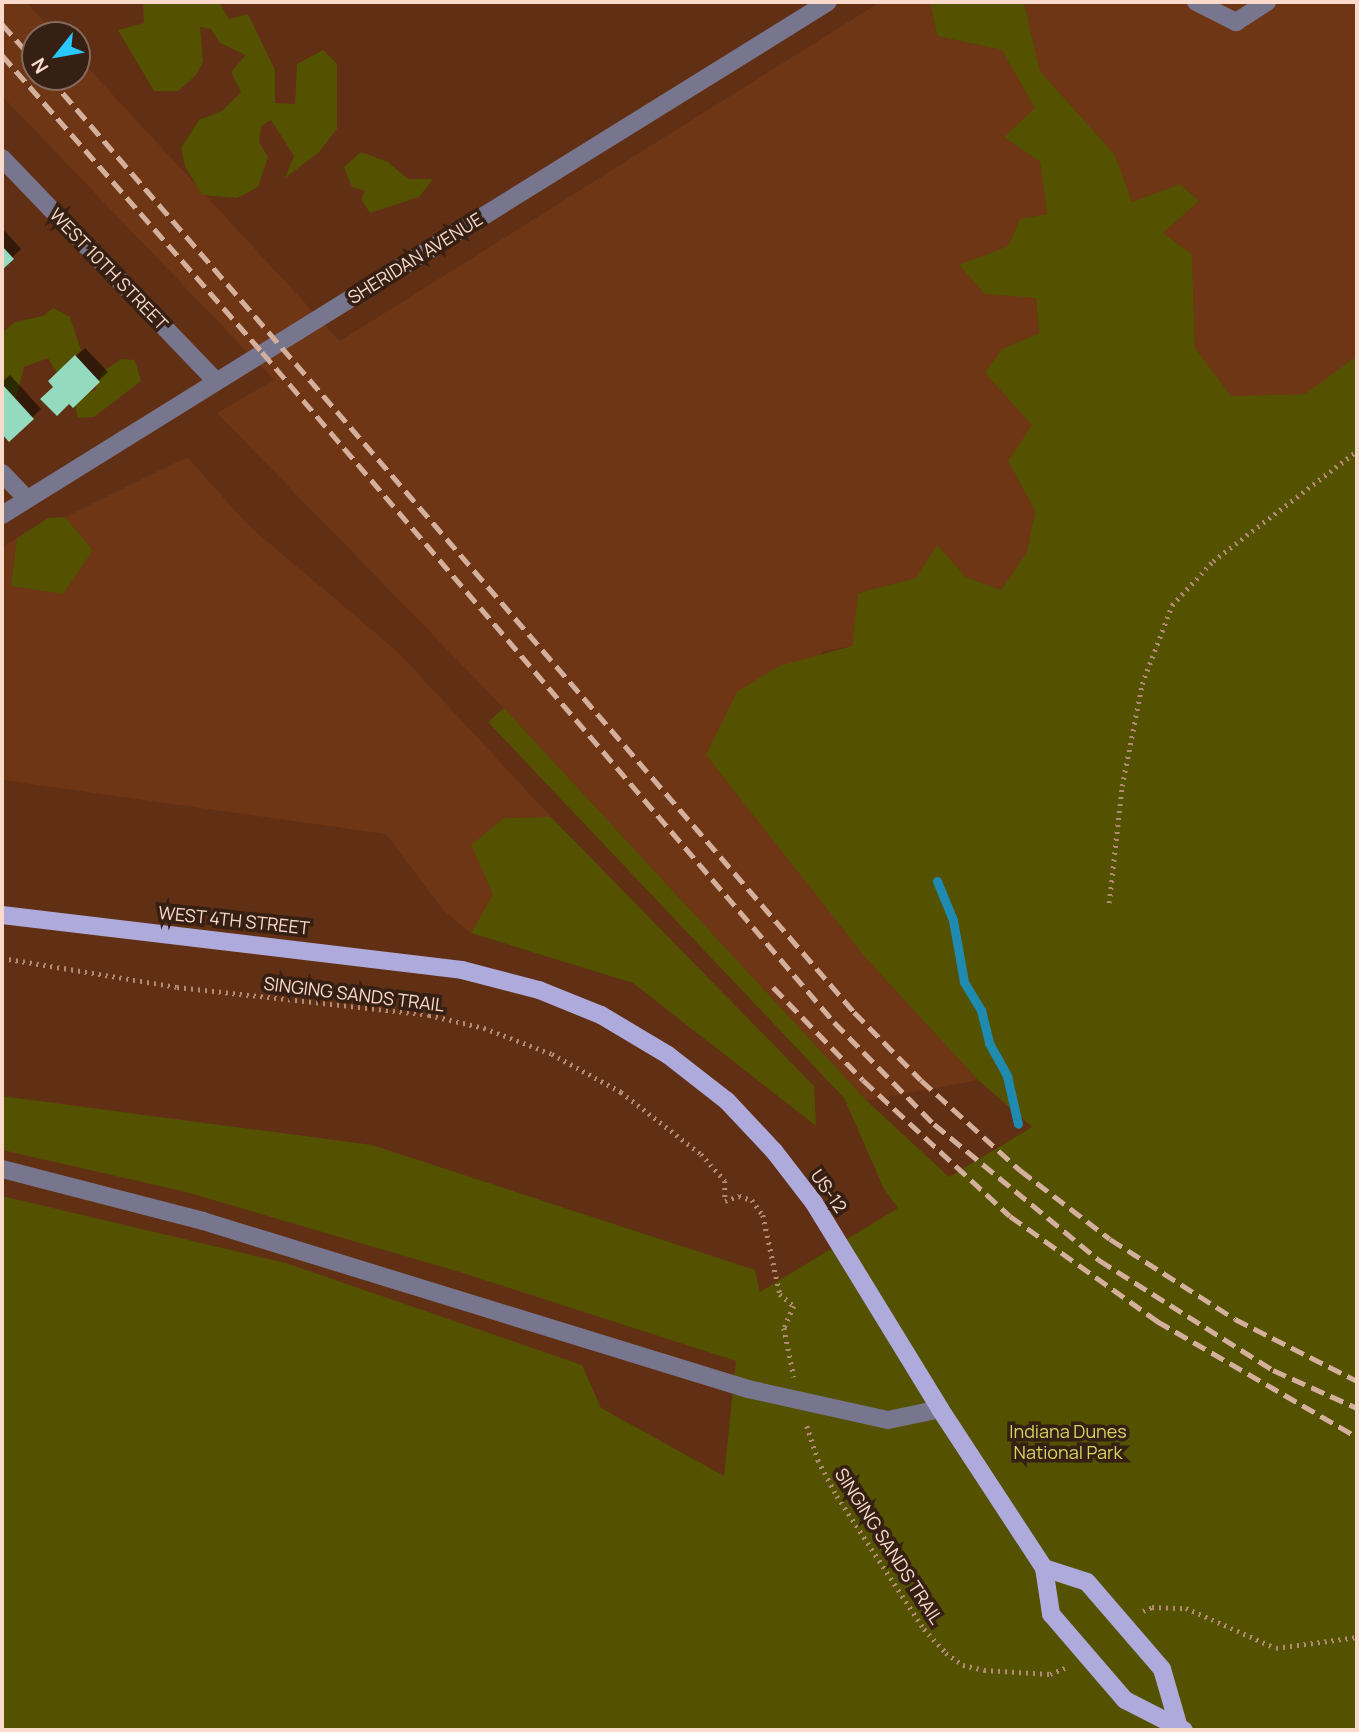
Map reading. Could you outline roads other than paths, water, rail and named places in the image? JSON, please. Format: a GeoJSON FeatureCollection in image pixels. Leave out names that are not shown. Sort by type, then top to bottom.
{"type":"FeatureCollection","features":[{"type":"Feature","properties":{"kind":"main road","name":"WEST 4TH STREET"},"geometry":{"type":"LineString","coordinates":[[2,915],[462,970]]}},
{"type":"Feature","properties":{"kind":"main road","name":"US-12"},"geometry":{"type":"LineString","coordinates":[[462,970],[539,990],[601,1015],[668,1055],[727,1101],[774,1150],[814,1203],[940,1409],[1044,1568],[1051,1614],[1125,1700],[1181,1727]]}},
{"type":"Feature","properties":{"kind":"main road","name":"US-12"},"geometry":{"type":"LineString","coordinates":[[1044,1568],[1087,1582],[1162,1670],[1181,1727]]}},
{"type":"Feature","properties":{"kind":"street","name":"SHERIDAN AVENUE"},"geometry":{"type":"LineString","coordinates":[[2,515],[828,2]]}},
{"type":"Feature","properties":{"kind":"street"},"geometry":{"type":"LineString","coordinates":[[1196,2],[1236,22],[1268,2]]}},
{"type":"Feature","properties":{"kind":"street","name":"WEST 10TH STREET"},"geometry":{"type":"LineString","coordinates":[[2,158],[216,381]]}},
{"type":"Feature","properties":{"kind":"street"},"geometry":{"type":"LineString","coordinates":[[2,473],[27,499]]}},
{"type":"Feature","properties":{"kind":"street"},"geometry":{"type":"LineString","coordinates":[[2,1169],[203,1221],[799,1400],[888,1420],[940,1409]]}},
{"type":"Feature","properties":{"kind":"waterway"},"geometry":{"type":"LineString","coordinates":[[937,881],[953,920],[964,982],[981,1010],[989,1043],[1007,1076],[1018,1124]]}},
{"type":"Feature","properties":{"kind":"railway"},"geometry":{"type":"LineString","coordinates":[[2,24],[21,45]]}},
{"type":"Feature","properties":{"kind":"railway"},"geometry":{"type":"LineString","coordinates":[[2,55],[262,352],[834,1022],[934,1124],[1099,1260],[1273,1370],[1357,1408]]}},
{"type":"Feature","properties":{"kind":"railway"},"geometry":{"type":"LineString","coordinates":[[61,91],[854,1012],[921,1080],[1020,1170],[1110,1239],[1235,1319],[1357,1381]]}},
{"type":"Feature","properties":{"kind":"railway"},"geometry":{"type":"LineString","coordinates":[[773,987],[863,1080],[1010,1216],[1157,1321],[1357,1437]]}},
{"type":"Feature","properties":{"kind":"park label","name":"Indiana Dunes National Park"},"geometry":{"type":"Point","coordinates":[1068,1442]}}]}
